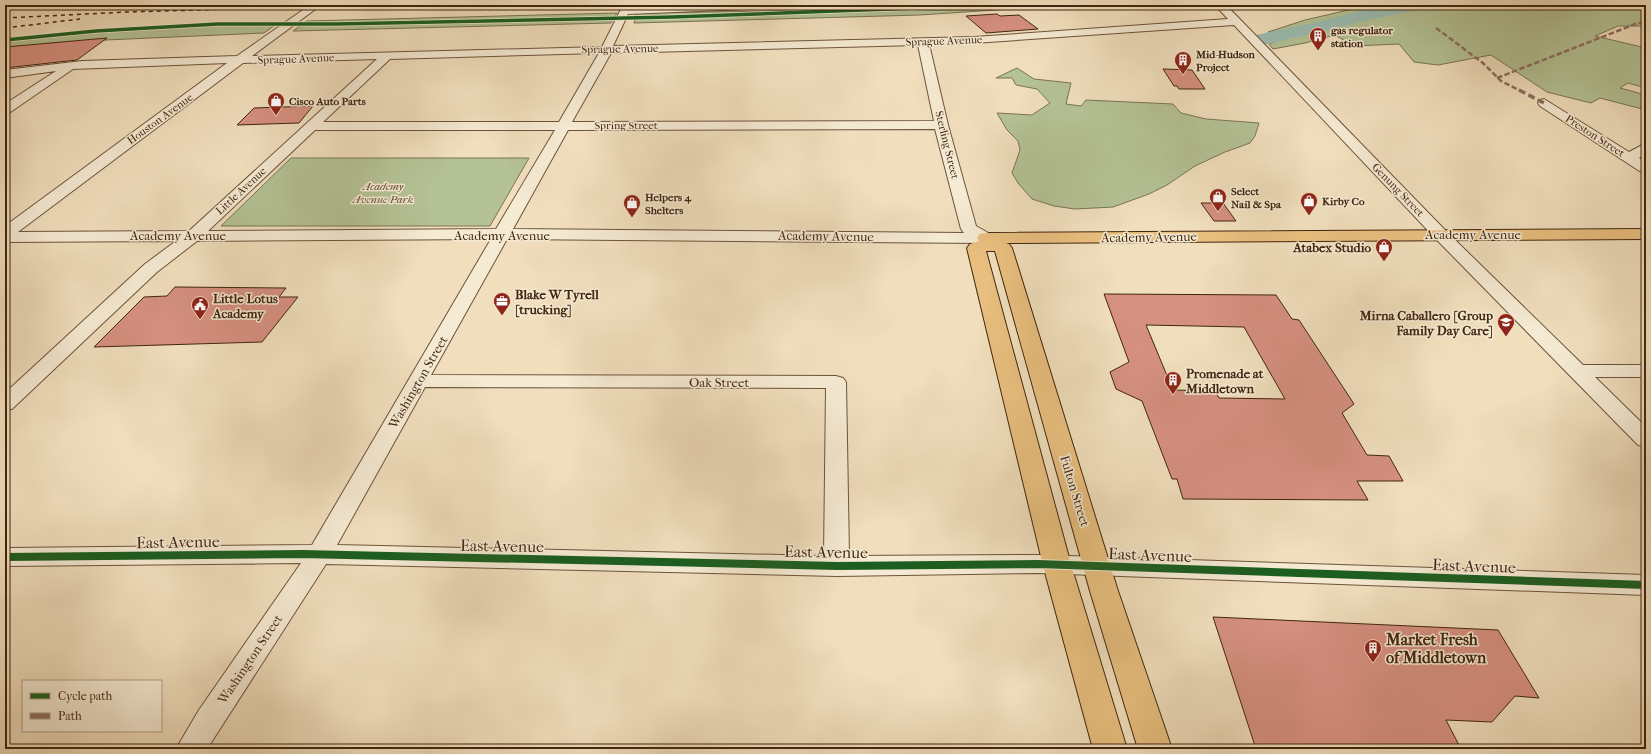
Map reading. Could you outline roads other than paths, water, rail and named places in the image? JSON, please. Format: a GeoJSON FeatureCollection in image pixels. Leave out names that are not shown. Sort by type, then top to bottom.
{"type":"FeatureCollection","features":[{"type":"Feature","properties":{"kind":"main road","name":"Academy Avenue"},"geometry":{"type":"LineString","coordinates":[[986,241],[1646,234]]}},
{"type":"Feature","properties":{"kind":"main road"},"geometry":{"type":"LineString","coordinates":[[986,241],[976,248],[1058,565],[1110,749]]}},
{"type":"Feature","properties":{"kind":"main road","name":"Fulton Street"},"geometry":{"type":"LineString","coordinates":[[986,241],[1002,248],[1097,566],[1155,749]]}},
{"type":"Feature","properties":{"kind":"street","name":"Houston Avenue"},"geometry":{"type":"LineString","coordinates":[[5,235],[316,5]]}},
{"type":"Feature","properties":{"kind":"street"},"geometry":{"type":"LineString","coordinates":[[626,8],[767,5]]}},
{"type":"Feature","properties":{"kind":"street","name":"Genung Street"},"geometry":{"type":"LineString","coordinates":[[1220,5],[1441,235],[1646,440]]}},
{"type":"Feature","properties":{"kind":"street","name":"Washington Street"},"geometry":{"type":"LineString","coordinates":[[191,749],[209,719],[309,572],[564,125],[606,50],[626,8]]}},
{"type":"Feature","properties":{"kind":"street","name":"Sprague Avenue"},"geometry":{"type":"LineString","coordinates":[[5,74],[72,65],[974,40],[1236,22]]}},
{"type":"Feature","properties":{"kind":"street","name":"Sterling Street"},"geometry":{"type":"LineString","coordinates":[[922,42],[969,229],[986,241]]}},
{"type":"Feature","properties":{"kind":"street","name":"Little Avenue"},"geometry":{"type":"LineString","coordinates":[[5,404],[151,268],[194,235],[387,56]]}},
{"type":"Feature","properties":{"kind":"street"},"geometry":{"type":"LineString","coordinates":[[5,110],[72,65]]}},
{"type":"Feature","properties":{"kind":"street","name":"Preston Street"},"geometry":{"type":"LineString","coordinates":[[1544,103],[1646,169]]}},
{"type":"Feature","properties":{"kind":"street","name":"Spring Street"},"geometry":{"type":"LineString","coordinates":[[310,126],[942,125]]}},
{"type":"Feature","properties":{"kind":"street"},"geometry":{"type":"LineString","coordinates":[[1629,158],[1646,147]]}},
{"type":"Feature","properties":{"kind":"street","name":"Academy Avenue"},"geometry":{"type":"LineString","coordinates":[[5,235],[820,235],[986,241]]}},
{"type":"Feature","properties":{"kind":"street"},"geometry":{"type":"LineString","coordinates":[[1578,371],[1646,371]]}},
{"type":"Feature","properties":{"kind":"street","name":"Oak Street"},"geometry":{"type":"LineString","coordinates":[[418,382],[836,382],[837,566]]}},
{"type":"Feature","properties":{"kind":"street","name":"East Avenue"},"geometry":{"type":"LineString","coordinates":[[5,557],[318,556],[837,566],[1058,565],[1646,585]]}},
{"type":"Feature","properties":{"kind":"waterway"},"geometry":{"type":"LineString","coordinates":[[1263,39],[1325,26],[1374,12],[1418,5]]}},
{"type":"Feature","properties":{"kind":"railway"},"geometry":{"type":"LineString","coordinates":[[5,18],[127,12],[378,5]]}},
{"type":"Feature","properties":{"kind":"railway"},"geometry":{"type":"LineString","coordinates":[[5,28],[80,19]]}},
{"type":"Feature","properties":{"kind":"place","name":"gas regulator station"},"geometry":{"type":"Point","coordinates":[1318,51]}},
{"type":"Feature","properties":{"kind":"place","name":"Mid-Hudson Project"},"geometry":{"type":"Point","coordinates":[1183,75]}},
{"type":"Feature","properties":{"kind":"place","name":"Cisco Auto Parts"},"geometry":{"type":"Point","coordinates":[276,116]}},
{"type":"Feature","properties":{"kind":"place","name":"Select Nail & Spa"},"geometry":{"type":"Point","coordinates":[1218,212]}},
{"type":"Feature","properties":{"kind":"place","name":"Kirby Co"},"geometry":{"type":"Point","coordinates":[1309,216]}},
{"type":"Feature","properties":{"kind":"place","name":"Helpers 4 Shelters"},"geometry":{"type":"Point","coordinates":[632,218]}},
{"type":"Feature","properties":{"kind":"place","name":"Atabex Studio"},"geometry":{"type":"Point","coordinates":[1384,262]}},
{"type":"Feature","properties":{"kind":"place","name":"Blake W Tyrell [trucking]"},"geometry":{"type":"Point","coordinates":[502,316]}},
{"type":"Feature","properties":{"kind":"place","name":"Little Lotus Academy"},"geometry":{"type":"Point","coordinates":[200,320]}},
{"type":"Feature","properties":{"kind":"place","name":"Mirna Caballero [Group Family Day Care]"},"geometry":{"type":"Point","coordinates":[1506,337]}},
{"type":"Feature","properties":{"kind":"place","name":"Promenade at Middletown"},"geometry":{"type":"Point","coordinates":[1173,395]}},
{"type":"Feature","properties":{"kind":"place","name":"Market Fresh of Middletown"},"geometry":{"type":"Point","coordinates":[1373,663]}},
{"type":"Feature","properties":{"kind":"park label","name":"Academy Avenue Park"},"geometry":{"type":"Point","coordinates":[383,192]}}]}
